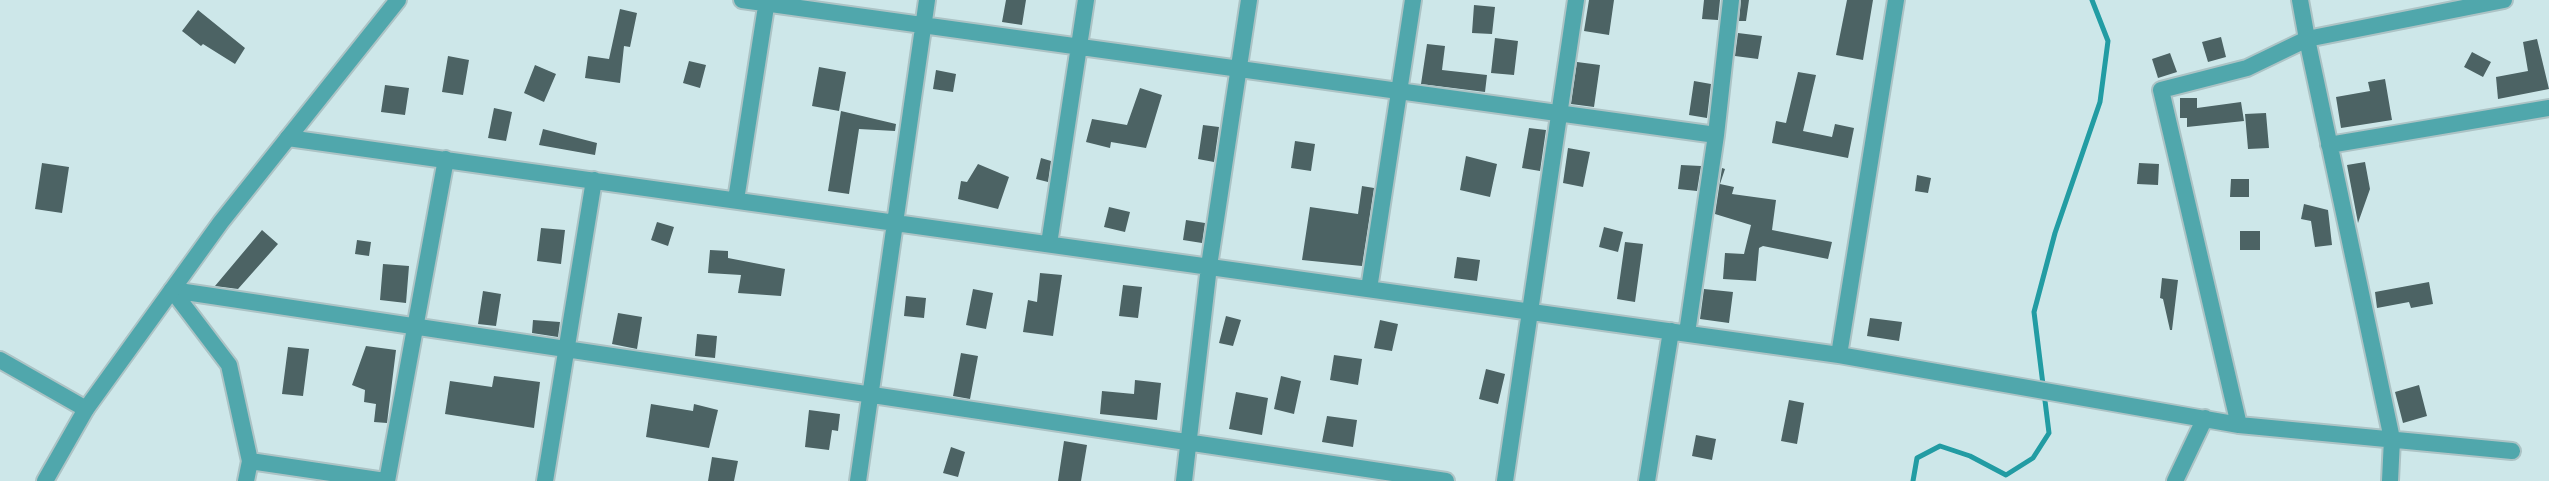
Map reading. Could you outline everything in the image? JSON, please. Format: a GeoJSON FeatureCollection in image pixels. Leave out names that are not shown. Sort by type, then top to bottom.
{"type":"FeatureCollection","features":[{"type":"Feature","properties":{"kind":"street"},"geometry":{"type":"LineString","coordinates":[[45,481],[86,409],[221,222],[398,0]]}},
{"type":"Feature","properties":{"kind":"street"},"geometry":{"type":"LineString","coordinates":[[742,0],[1716,135]]}},
{"type":"Feature","properties":{"kind":"street"},"geometry":{"type":"LineString","coordinates":[[858,481],[893,222],[927,0]]}},
{"type":"Feature","properties":{"kind":"street"},"geometry":{"type":"LineString","coordinates":[[1049,244],[1086,0]]}},
{"type":"Feature","properties":{"kind":"street"},"geometry":{"type":"LineString","coordinates":[[1184,481],[1209,266],[1249,0]]}},
{"type":"Feature","properties":{"kind":"street"},"geometry":{"type":"LineString","coordinates":[[1369,289],[1413,0]]}},
{"type":"Feature","properties":{"kind":"street"},"geometry":{"type":"LineString","coordinates":[[1505,481],[1528,311],[1576,0]]}},
{"type":"Feature","properties":{"kind":"street"},"geometry":{"type":"LineString","coordinates":[[1647,481],[1679,332],[1716,135],[1731,0]]}},
{"type":"Feature","properties":{"kind":"street"},"geometry":{"type":"LineString","coordinates":[[1839,355],[1896,0]]}},
{"type":"Feature","properties":{"kind":"street"},"geometry":{"type":"LineString","coordinates":[[2300,0],[2392,439],[2390,481]]}},
{"type":"Feature","properties":{"kind":"street"},"geometry":{"type":"LineString","coordinates":[[2239,425],[2161,90],[2247,68],[2307,39],[2504,0]]}},
{"type":"Feature","properties":{"kind":"street"},"geometry":{"type":"LineString","coordinates":[[736,200],[767,2]]}},
{"type":"Feature","properties":{"kind":"street"},"geometry":{"type":"LineString","coordinates":[[2329,145],[2549,108]]}},
{"type":"Feature","properties":{"kind":"street"},"geometry":{"type":"LineString","coordinates":[[288,138],[1839,355],[2239,425],[2512,451]]}},
{"type":"Feature","properties":{"kind":"street"},"geometry":{"type":"LineString","coordinates":[[250,461],[386,481],[446,159]]}},
{"type":"Feature","properties":{"kind":"street"},"geometry":{"type":"LineString","coordinates":[[545,481],[594,180]]}},
{"type":"Feature","properties":{"kind":"street"},"geometry":{"type":"LineString","coordinates":[[172,290],[1446,481]]}},
{"type":"Feature","properties":{"kind":"street"},"geometry":{"type":"LineString","coordinates":[[172,290],[229,365],[250,461],[246,481]]}},
{"type":"Feature","properties":{"kind":"street"},"geometry":{"type":"LineString","coordinates":[[0,360],[86,409]]}},
{"type":"Feature","properties":{"kind":"street"},"geometry":{"type":"LineString","coordinates":[[2175,481],[2205,418]]}},
{"type":"Feature","properties":{"kind":"building"},"geometry":{"type":"Polygon","coordinates":[[[1006,0],[1026,0],[1022,25],[1002,22],[1006,0]]]}},
{"type":"Feature","properties":{"kind":"building"},"geometry":{"type":"Polygon","coordinates":[[[1589,0],[1614,0],[1609,35],[1584,31],[1589,0]]]}},
{"type":"Feature","properties":{"kind":"building"},"geometry":{"type":"Polygon","coordinates":[[[1704,0],[1720,0],[1718,20],[1702,19],[1704,0]]]}},
{"type":"Feature","properties":{"kind":"building"},"geometry":{"type":"Polygon","coordinates":[[[1741,0],[1749,0],[1746,21],[1739,21],[1741,0]]]}},
{"type":"Feature","properties":{"kind":"building"},"geometry":{"type":"Polygon","coordinates":[[[1847,0],[1873,0],[1863,60],[1836,55],[1847,0]]]}},
{"type":"Feature","properties":{"kind":"building"},"geometry":{"type":"Polygon","coordinates":[[[1474,5],[1495,7],[1492,34],[1472,33],[1474,5]]]}},
{"type":"Feature","properties":{"kind":"building"},"geometry":{"type":"Polygon","coordinates":[[[620,9],[637,13],[630,47],[624,46],[620,83],[585,78],[588,56],[609,59],[620,9]]]}},
{"type":"Feature","properties":{"kind":"building"},"geometry":{"type":"Polygon","coordinates":[[[198,10],[245,48],[235,64],[203,44],[201,46],[182,31],[198,10]]]}},
{"type":"Feature","properties":{"kind":"building"},"geometry":{"type":"Polygon","coordinates":[[[1738,33],[1762,36],[1758,59],[1735,56],[1738,33]]]}},
{"type":"Feature","properties":{"kind":"building"},"geometry":{"type":"Polygon","coordinates":[[[2221,37],[2226,57],[2208,62],[2202,42],[2221,37]]]}},
{"type":"Feature","properties":{"kind":"building"},"geometry":{"type":"Polygon","coordinates":[[[1495,38],[1518,41],[1514,75],[1491,73],[1495,38]]]}},
{"type":"Feature","properties":{"kind":"building"},"geometry":{"type":"Polygon","coordinates":[[[2537,39],[2549,89],[2498,99],[2496,77],[2528,71],[2523,42],[2537,39]]]}},
{"type":"Feature","properties":{"kind":"building"},"geometry":{"type":"Polygon","coordinates":[[[1427,44],[1445,46],[1442,70],[1487,75],[1485,92],[1421,84],[1427,44]]]}},
{"type":"Feature","properties":{"kind":"building"},"geometry":{"type":"Polygon","coordinates":[[[2472,52],[2491,62],[2483,77],[2464,67],[2472,52]]]}},
{"type":"Feature","properties":{"kind":"building"},"geometry":{"type":"Polygon","coordinates":[[[2170,53],[2177,72],[2158,78],[2152,59],[2170,53]]]}},
{"type":"Feature","properties":{"kind":"building"},"geometry":{"type":"Polygon","coordinates":[[[448,56],[469,60],[463,95],[442,92],[448,56]]]}},
{"type":"Feature","properties":{"kind":"building"},"geometry":{"type":"Polygon","coordinates":[[[689,61],[706,65],[700,88],[683,83],[689,61]]]}},
{"type":"Feature","properties":{"kind":"building"},"geometry":{"type":"Polygon","coordinates":[[[1577,62],[1600,65],[1594,107],[1571,104],[1577,62]]]}},
{"type":"Feature","properties":{"kind":"building"},"geometry":{"type":"Polygon","coordinates":[[[535,65],[556,74],[544,102],[524,93],[535,65]]]}},
{"type":"Feature","properties":{"kind":"building"},"geometry":{"type":"Polygon","coordinates":[[[819,67],[846,72],[839,111],[812,106],[819,67]]]}},
{"type":"Feature","properties":{"kind":"building"},"geometry":{"type":"Polygon","coordinates":[[[936,70],[956,74],[953,92],[933,89],[936,70]]]}},
{"type":"Feature","properties":{"kind":"building"},"geometry":{"type":"Polygon","coordinates":[[[1798,72],[1816,75],[1803,131],[1832,137],[1835,124],[1854,128],[1848,158],[1772,143],[1776,121],[1786,123],[1798,72]]]}},
{"type":"Feature","properties":{"kind":"building"},"geometry":{"type":"Polygon","coordinates":[[[2385,79],[2392,120],[2341,128],[2336,97],[2370,91],[2368,82],[2385,79]]]}},
{"type":"Feature","properties":{"kind":"building"},"geometry":{"type":"Polygon","coordinates":[[[1694,81],[1711,84],[1707,118],[1689,115],[1694,81]]]}},
{"type":"Feature","properties":{"kind":"building"},"geometry":{"type":"Polygon","coordinates":[[[385,85],[409,88],[405,115],[381,112],[385,85]]]}},
{"type":"Feature","properties":{"kind":"building"},"geometry":{"type":"Polygon","coordinates":[[[1140,88],[1162,95],[1146,148],[1111,142],[1110,148],[1086,142],[1092,119],[1127,125],[1140,88]]]}},
{"type":"Feature","properties":{"kind":"building"},"geometry":{"type":"Polygon","coordinates":[[[2180,98],[2197,98],[2197,108],[2241,102],[2244,121],[2187,127],[2187,118],[2180,118],[2180,98]]]}},
{"type":"Feature","properties":{"kind":"building"},"geometry":{"type":"Polygon","coordinates":[[[494,108],[512,112],[506,141],[488,138],[494,108]]]}},
{"type":"Feature","properties":{"kind":"building"},"geometry":{"type":"Polygon","coordinates":[[[841,111],[896,124],[895,131],[859,129],[849,194],[828,191],[841,111]]]}},
{"type":"Feature","properties":{"kind":"building"},"geometry":{"type":"Polygon","coordinates":[[[2266,113],[2269,148],[2248,149],[2245,114],[2266,113]]]}},
{"type":"Feature","properties":{"kind":"building"},"geometry":{"type":"Polygon","coordinates":[[[1203,125],[1219,127],[1214,162],[1198,159],[1203,125]]]}},
{"type":"Feature","properties":{"kind":"building"},"geometry":{"type":"Polygon","coordinates":[[[1529,128],[1546,130],[1540,171],[1522,168],[1529,128]]]}},
{"type":"Feature","properties":{"kind":"building"},"geometry":{"type":"Polygon","coordinates":[[[543,129],[597,143],[595,155],[539,145],[543,129]]]}},
{"type":"Feature","properties":{"kind":"building"},"geometry":{"type":"Polygon","coordinates":[[[1295,141],[1315,144],[1311,171],[1291,168],[1295,141]]]}},
{"type":"Feature","properties":{"kind":"building"},"geometry":{"type":"Polygon","coordinates":[[[1568,148],[1590,152],[1583,187],[1563,183],[1568,148]]]}},
{"type":"Feature","properties":{"kind":"building"},"geometry":{"type":"Polygon","coordinates":[[[1466,156],[1497,164],[1490,197],[1460,190],[1466,156]]]}},
{"type":"Feature","properties":{"kind":"building"},"geometry":{"type":"Polygon","coordinates":[[[1041,158],[1051,161],[1048,182],[1036,179],[1041,158]]]}},
{"type":"Feature","properties":{"kind":"building"},"geometry":{"type":"Polygon","coordinates":[[[2365,162],[2370,189],[2358,223],[2347,165],[2365,162]]]}},
{"type":"Feature","properties":{"kind":"building"},"geometry":{"type":"Polygon","coordinates":[[[42,163],[69,167],[62,213],[35,209],[42,163]]]}},
{"type":"Feature","properties":{"kind":"building"},"geometry":{"type":"Polygon","coordinates":[[[2139,163],[2159,164],[2158,185],[2137,184],[2139,163]]]}},
{"type":"Feature","properties":{"kind":"building"},"geometry":{"type":"Polygon","coordinates":[[[978,164],[1009,177],[998,209],[958,199],[961,181],[967,182],[978,164]]]}},
{"type":"Feature","properties":{"kind":"building"},"geometry":{"type":"Polygon","coordinates":[[[1681,165],[1701,166],[1697,191],[1678,189],[1681,165]]]}},
{"type":"Feature","properties":{"kind":"building"},"geometry":{"type":"Polygon","coordinates":[[[1722,168],[1725,169],[1720,184],[1734,187],[1732,194],[1776,200],[1772,230],[1832,242],[1828,259],[1763,246],[1759,248],[1756,281],[1723,279],[1725,253],[1744,254],[1751,225],[1715,214],[1722,168]]]}},
{"type":"Feature","properties":{"kind":"building"},"geometry":{"type":"Polygon","coordinates":[[[1917,175],[1931,178],[1928,193],[1915,191],[1917,175]]]}},
{"type":"Feature","properties":{"kind":"building"},"geometry":{"type":"Polygon","coordinates":[[[2231,179],[2249,179],[2249,197],[2230,197],[2231,179]]]}},
{"type":"Feature","properties":{"kind":"building"},"geometry":{"type":"Polygon","coordinates":[[[1362,186],[1374,188],[1362,266],[1302,260],[1310,207],[1358,214],[1362,186]]]}},
{"type":"Feature","properties":{"kind":"building"},"geometry":{"type":"Polygon","coordinates":[[[2304,204],[2328,210],[2332,245],[2315,247],[2311,221],[2301,219],[2304,204]]]}},
{"type":"Feature","properties":{"kind":"building"},"geometry":{"type":"Polygon","coordinates":[[[1109,207],[1130,212],[1125,232],[1104,227],[1109,207]]]}},
{"type":"Feature","properties":{"kind":"building"},"geometry":{"type":"Polygon","coordinates":[[[1186,220],[1205,223],[1202,243],[1183,240],[1186,220]]]}},
{"type":"Feature","properties":{"kind":"building"},"geometry":{"type":"Polygon","coordinates":[[[657,222],[674,227],[668,246],[651,240],[657,222]]]}},
{"type":"Feature","properties":{"kind":"building"},"geometry":{"type":"Polygon","coordinates":[[[1604,227],[1623,232],[1618,252],[1599,247],[1604,227]]]}},
{"type":"Feature","properties":{"kind":"building"},"geometry":{"type":"Polygon","coordinates":[[[541,228],[565,230],[561,264],[537,261],[541,228]]]}},
{"type":"Feature","properties":{"kind":"building"},"geometry":{"type":"Polygon","coordinates":[[[262,230],[278,244],[238,289],[215,286],[262,230]]]}},
{"type":"Feature","properties":{"kind":"building"},"geometry":{"type":"Polygon","coordinates":[[[2240,231],[2260,231],[2260,250],[2240,250],[2240,231]]]}},
{"type":"Feature","properties":{"kind":"building"},"geometry":{"type":"Polygon","coordinates":[[[357,240],[371,242],[369,256],[355,254],[357,240]]]}},
{"type":"Feature","properties":{"kind":"building"},"geometry":{"type":"Polygon","coordinates":[[[1625,242],[1643,244],[1635,302],[1617,299],[1625,242]]]}},
{"type":"Feature","properties":{"kind":"building"},"geometry":{"type":"Polygon","coordinates":[[[710,250],[728,251],[728,258],[785,269],[781,296],[738,293],[741,275],[708,273],[710,250]]]}},
{"type":"Feature","properties":{"kind":"building"},"geometry":{"type":"Polygon","coordinates":[[[1457,257],[1480,260],[1477,281],[1454,278],[1457,257]]]}},
{"type":"Feature","properties":{"kind":"building"},"geometry":{"type":"Polygon","coordinates":[[[383,264],[409,266],[406,303],[380,300],[383,264]]]}},
{"type":"Feature","properties":{"kind":"building"},"geometry":{"type":"Polygon","coordinates":[[[1040,273],[1062,275],[1053,336],[1023,332],[1028,300],[1037,302],[1040,273]]]}},
{"type":"Feature","properties":{"kind":"building"},"geometry":{"type":"Polygon","coordinates":[[[2162,278],[2178,280],[2172,330],[2170,330],[2163,299],[2160,298],[2162,278]]]}},
{"type":"Feature","properties":{"kind":"building"},"geometry":{"type":"Polygon","coordinates":[[[2429,282],[2433,304],[2411,308],[2409,302],[2377,308],[2375,292],[2429,282]]]}},
{"type":"Feature","properties":{"kind":"building"},"geometry":{"type":"Polygon","coordinates":[[[1123,285],[1142,287],[1138,318],[1119,316],[1123,285]]]}},
{"type":"Feature","properties":{"kind":"building"},"geometry":{"type":"Polygon","coordinates":[[[973,289],[993,293],[986,329],[966,325],[973,289]]]}},
{"type":"Feature","properties":{"kind":"building"},"geometry":{"type":"Polygon","coordinates":[[[1704,289],[1733,292],[1729,323],[1700,319],[1704,289]]]}},
{"type":"Feature","properties":{"kind":"building"},"geometry":{"type":"Polygon","coordinates":[[[483,291],[501,294],[496,326],[478,324],[483,291]]]}},
{"type":"Feature","properties":{"kind":"building"},"geometry":{"type":"Polygon","coordinates":[[[906,296],[926,298],[924,318],[904,316],[906,296]]]}},
{"type":"Feature","properties":{"kind":"building"},"geometry":{"type":"Polygon","coordinates":[[[618,313],[642,317],[637,349],[612,344],[618,313]]]}},
{"type":"Feature","properties":{"kind":"building"},"geometry":{"type":"Polygon","coordinates":[[[1226,316],[1241,320],[1233,346],[1219,343],[1226,316]]]}},
{"type":"Feature","properties":{"kind":"building"},"geometry":{"type":"Polygon","coordinates":[[[1870,318],[1902,322],[1899,341],[1867,336],[1870,318]]]}},
{"type":"Feature","properties":{"kind":"building"},"geometry":{"type":"Polygon","coordinates":[[[533,320],[560,322],[558,337],[532,333],[533,320]]]}},
{"type":"Feature","properties":{"kind":"building"},"geometry":{"type":"Polygon","coordinates":[[[1380,320],[1398,324],[1392,351],[1374,348],[1380,320]]]}},
{"type":"Feature","properties":{"kind":"building"},"geometry":{"type":"Polygon","coordinates":[[[697,334],[717,336],[715,358],[695,356],[697,334]]]}},
{"type":"Feature","properties":{"kind":"building"},"geometry":{"type":"Polygon","coordinates":[[[366,346],[396,350],[387,423],[374,422],[376,404],[364,402],[365,390],[352,385],[366,346]]]}},
{"type":"Feature","properties":{"kind":"building"},"geometry":{"type":"Polygon","coordinates":[[[288,347],[309,349],[303,396],[282,394],[288,347]]]}},
{"type":"Feature","properties":{"kind":"building"},"geometry":{"type":"Polygon","coordinates":[[[961,353],[978,356],[970,399],[953,396],[961,353]]]}},
{"type":"Feature","properties":{"kind":"building"},"geometry":{"type":"Polygon","coordinates":[[[1334,355],[1362,359],[1358,385],[1330,380],[1334,355]]]}},
{"type":"Feature","properties":{"kind":"building"},"geometry":{"type":"Polygon","coordinates":[[[1486,369],[1505,374],[1498,404],[1479,399],[1486,369]]]}},
{"type":"Feature","properties":{"kind":"building"},"geometry":{"type":"Polygon","coordinates":[[[494,376],[540,382],[534,428],[445,414],[450,381],[492,387],[494,376]]]}},
{"type":"Feature","properties":{"kind":"building"},"geometry":{"type":"Polygon","coordinates":[[[1281,376],[1301,381],[1294,414],[1274,409],[1281,376]]]}},
{"type":"Feature","properties":{"kind":"building"},"geometry":{"type":"Polygon","coordinates":[[[1135,380],[1161,383],[1157,420],[1100,414],[1102,391],[1134,394],[1135,380]]]}},
{"type":"Feature","properties":{"kind":"building"},"geometry":{"type":"Polygon","coordinates":[[[2419,385],[2427,416],[2403,423],[2395,392],[2419,385]]]}},
{"type":"Feature","properties":{"kind":"building"},"geometry":{"type":"Polygon","coordinates":[[[1236,392],[1268,398],[1262,435],[1229,429],[1236,392]]]}},
{"type":"Feature","properties":{"kind":"building"},"geometry":{"type":"Polygon","coordinates":[[[1789,400],[1804,403],[1797,444],[1781,441],[1789,400]]]}},
{"type":"Feature","properties":{"kind":"building"},"geometry":{"type":"Polygon","coordinates":[[[651,404],[693,411],[694,404],[718,410],[709,448],[646,437],[651,404]]]}},
{"type":"Feature","properties":{"kind":"building"},"geometry":{"type":"Polygon","coordinates":[[[809,410],[840,414],[838,431],[832,430],[829,450],[805,447],[809,410]]]}},
{"type":"Feature","properties":{"kind":"building"},"geometry":{"type":"Polygon","coordinates":[[[1327,416],[1357,420],[1353,447],[1322,442],[1327,416]]]}},
{"type":"Feature","properties":{"kind":"building"},"geometry":{"type":"Polygon","coordinates":[[[1696,435],[1716,439],[1712,460],[1692,456],[1696,435]]]}},
{"type":"Feature","properties":{"kind":"building"},"geometry":{"type":"Polygon","coordinates":[[[1064,441],[1087,445],[1081,481],[1058,481],[1064,441]]]}},
{"type":"Feature","properties":{"kind":"building"},"geometry":{"type":"Polygon","coordinates":[[[951,447],[965,452],[958,477],[943,473],[951,447]]]}},
{"type":"Feature","properties":{"kind":"building"},"geometry":{"type":"Polygon","coordinates":[[[712,457],[738,461],[734,481],[708,481],[712,457]]]}},
{"type":"Feature","properties":{"kind":"waterway"},"geometry":{"type":"LineString","coordinates":[[1913,481],[1917,458],[1940,446],[1970,456],[2006,475],[2033,458],[2049,433],[2034,312],[2055,233],[2100,102],[2108,41],[2092,0]]}}]}
